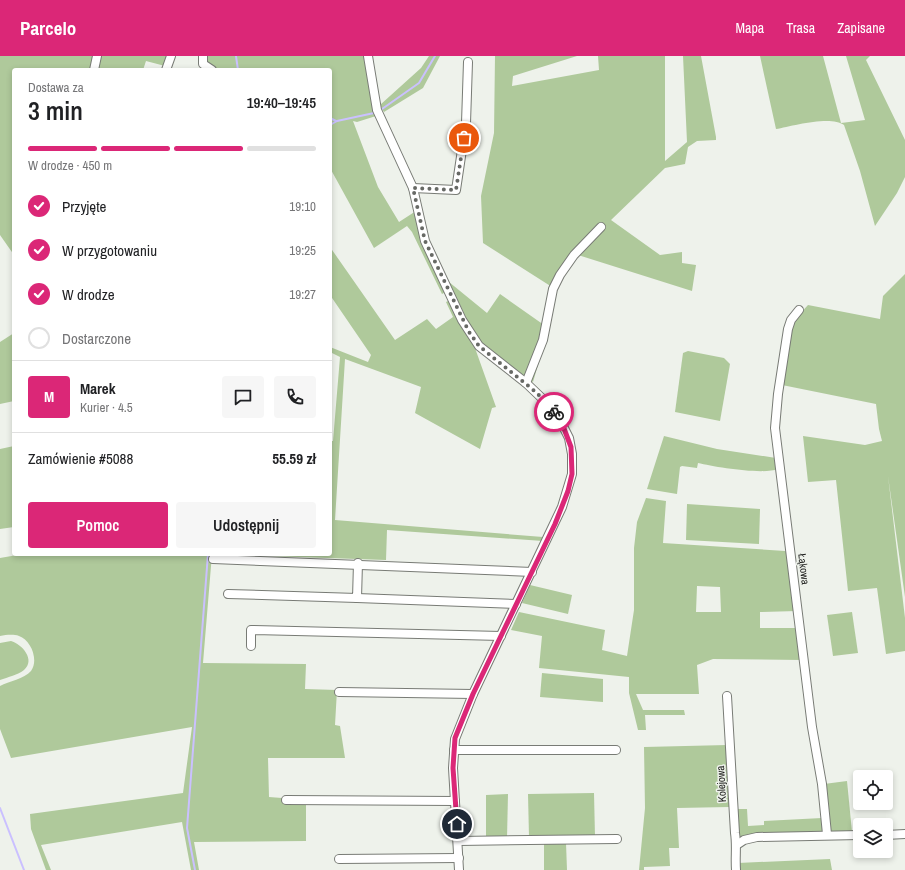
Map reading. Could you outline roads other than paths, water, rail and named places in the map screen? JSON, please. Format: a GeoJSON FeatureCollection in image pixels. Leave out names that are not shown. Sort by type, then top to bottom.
{"type":"FeatureCollection","features":[{"type":"Feature","properties":{"kind":"street"},"geometry":{"type":"LineString","coordinates":[[94,68],[97,56]]}},
{"type":"Feature","properties":{"kind":"street"},"geometry":{"type":"LineString","coordinates":[[167,68],[170,56]]}},
{"type":"Feature","properties":{"kind":"street"},"geometry":{"type":"LineString","coordinates":[[203,56],[204,64],[209,68]]}},
{"type":"Feature","properties":{"kind":"street"},"geometry":{"type":"LineString","coordinates":[[368,56],[377,110],[413,188],[425,241],[469,332],[479,346],[526,383],[548,404],[569,438],[572,454],[572,474],[568,491],[555,524],[473,694],[455,738],[455,801],[459,870]]}},
{"type":"Feature","properties":{"kind":"street"},"geometry":{"type":"LineString","coordinates":[[413,188],[456,190],[466,123],[468,62]]}},
{"type":"Feature","properties":{"kind":"street"},"geometry":{"type":"LineString","coordinates":[[526,383],[543,340],[553,289],[560,275],[574,255],[602,227]]}},
{"type":"Feature","properties":{"kind":"street","name":"Łąkowa"},"geometry":{"type":"LineString","coordinates":[[799,310],[791,320],[788,329],[778,394],[775,428],[812,727],[822,784],[827,834]]}},
{"type":"Feature","properties":{"kind":"street"},"geometry":{"type":"LineString","coordinates":[[213,559],[358,563],[532,572]]}},
{"type":"Feature","properties":{"kind":"street"},"geometry":{"type":"LineString","coordinates":[[357,598],[358,563]]}},
{"type":"Feature","properties":{"kind":"street"},"geometry":{"type":"LineString","coordinates":[[228,594],[516,604]]}},
{"type":"Feature","properties":{"kind":"street"},"geometry":{"type":"LineString","coordinates":[[251,646],[251,630],[501,636]]}},
{"type":"Feature","properties":{"kind":"street"},"geometry":{"type":"LineString","coordinates":[[339,692],[473,694]]}},
{"type":"Feature","properties":{"kind":"street","name":"Kolejowa"},"geometry":{"type":"LineString","coordinates":[[727,696],[735,833],[738,844],[735,852],[736,870]]}},
{"type":"Feature","properties":{"kind":"street"},"geometry":{"type":"LineString","coordinates":[[454,750],[616,750]]}},
{"type":"Feature","properties":{"kind":"street"},"geometry":{"type":"LineString","coordinates":[[286,800],[455,801]]}},
{"type":"Feature","properties":{"kind":"street"},"geometry":{"type":"LineString","coordinates":[[738,844],[744,840],[757,837],[827,834],[853,835]]}},
{"type":"Feature","properties":{"kind":"street"},"geometry":{"type":"LineString","coordinates":[[893,835],[905,834]]}},
{"type":"Feature","properties":{"kind":"street"},"geometry":{"type":"LineString","coordinates":[[458,841],[617,839]]}},
{"type":"Feature","properties":{"kind":"street"},"geometry":{"type":"LineString","coordinates":[[339,859],[459,858]]}},
{"type":"Feature","properties":{"kind":"waterway"},"geometry":{"type":"LineString","coordinates":[[236,56],[238,68]]}},
{"type":"Feature","properties":{"kind":"waterway"},"geometry":{"type":"LineString","coordinates":[[382,109],[419,83],[435,56]]}},
{"type":"Feature","properties":{"kind":"waterway"},"geometry":{"type":"LineString","coordinates":[[332,124],[337,121],[374,113]]}},
{"type":"Feature","properties":{"kind":"waterway"},"geometry":{"type":"LineString","coordinates":[[332,119],[336,121]]}},
{"type":"Feature","properties":{"kind":"waterway"},"geometry":{"type":"LineString","coordinates":[[195,870],[187,828],[208,556]]}},
{"type":"Feature","properties":{"kind":"waterway"},"geometry":{"type":"LineString","coordinates":[[0,808],[24,870]]}}]}
